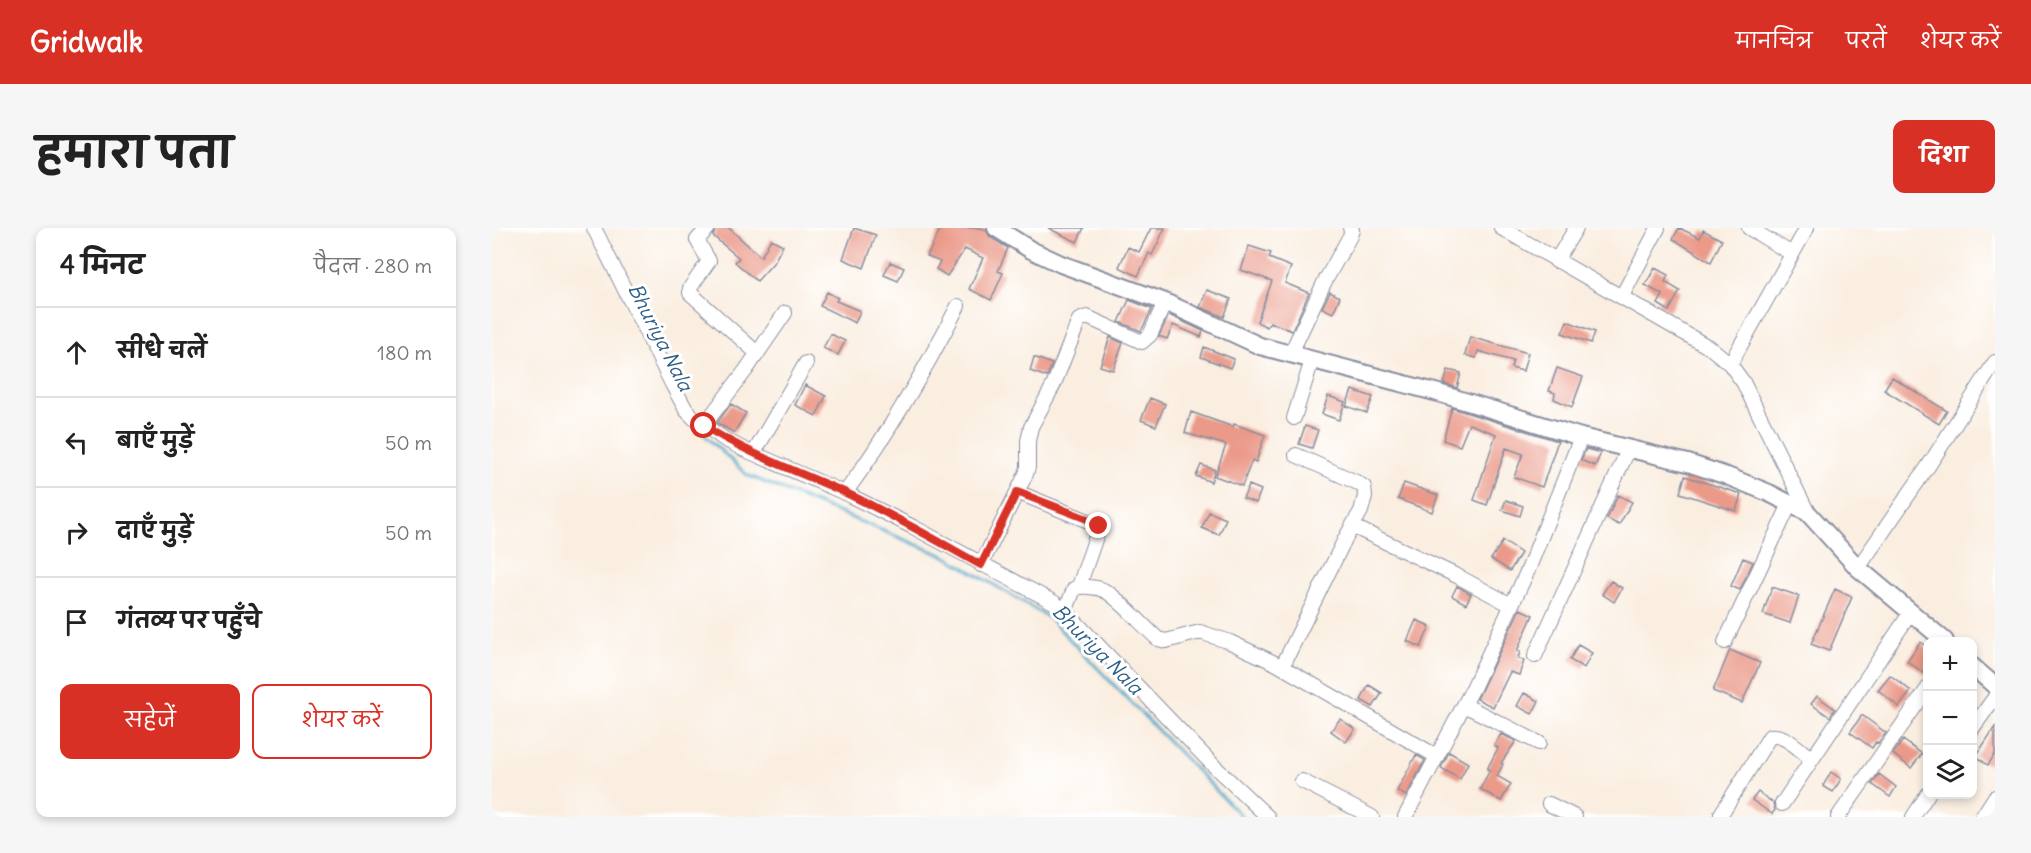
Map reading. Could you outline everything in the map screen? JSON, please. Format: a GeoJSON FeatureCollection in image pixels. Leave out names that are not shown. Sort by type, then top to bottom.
{"type":"FeatureCollection","features":[{"type":"Feature","properties":{"kind":"street"},"geometry":{"type":"LineString","coordinates":[[594,228],[686,410],[724,439],[845,493],[1035,591],[1065,612],[1215,767],[1268,817]]}},
{"type":"Feature","properties":{"kind":"street"},"geometry":{"type":"LineString","coordinates":[[708,228],[697,240],[708,261],[690,288],[690,293],[758,353]]}},
{"type":"Feature","properties":{"kind":"street"},"geometry":{"type":"LineString","coordinates":[[996,228],[1031,250],[1061,264],[1165,302],[1247,341],[1435,392],[1581,438],[1688,463],[1727,476],[1808,513]]}},
{"type":"Feature","properties":{"kind":"street"},"geometry":{"type":"LineString","coordinates":[[1290,354],[1324,282],[1350,236],[1352,230],[1350,228]]}},
{"type":"Feature","properties":{"kind":"street"},"geometry":{"type":"LineString","coordinates":[[1501,228],[1712,349],[1730,364],[1743,382],[1808,513],[1858,568],[1939,637]]}},
{"type":"Feature","properties":{"kind":"street"},"geometry":{"type":"LineString","coordinates":[[1556,261],[1576,228]]}},
{"type":"Feature","properties":{"kind":"street"},"geometry":{"type":"LineString","coordinates":[[1622,296],[1658,228]]}},
{"type":"Feature","properties":{"kind":"street"},"geometry":{"type":"LineString","coordinates":[[1749,228],[1792,254]]}},
{"type":"Feature","properties":{"kind":"street"},"geometry":{"type":"LineString","coordinates":[[1730,364],[1807,228]]}},
{"type":"Feature","properties":{"kind":"street"},"geometry":{"type":"LineString","coordinates":[[981,565],[1028,466],[1028,441],[1031,427],[1054,384],[1079,320],[1087,317],[1142,342],[1150,335],[1165,302]]}},
{"type":"Feature","properties":{"kind":"street"},"geometry":{"type":"LineString","coordinates":[[845,493],[918,383],[958,306]]}},
{"type":"Feature","properties":{"kind":"street"},"geometry":{"type":"LineString","coordinates":[[704,425],[785,313]]}},
{"type":"Feature","properties":{"kind":"street"},"geometry":{"type":"LineString","coordinates":[[1294,418],[1312,360]]}},
{"type":"Feature","properties":{"kind":"street"},"geometry":{"type":"LineString","coordinates":[[1858,568],[1929,465],[1995,362]]}},
{"type":"Feature","properties":{"kind":"street"},"geometry":{"type":"LineString","coordinates":[[754,453],[806,363]]}},
{"type":"Feature","properties":{"kind":"street"},"geometry":{"type":"LineString","coordinates":[[1405,817],[1464,705],[1528,570],[1581,438]]}},
{"type":"Feature","properties":{"kind":"street"},"geometry":{"type":"LineString","coordinates":[[1534,656],[1629,448]]}},
{"type":"Feature","properties":{"kind":"street"},"geometry":{"type":"LineString","coordinates":[[1282,667],[1361,511],[1365,496],[1364,487],[1296,454]]}},
{"type":"Feature","properties":{"kind":"street"},"geometry":{"type":"LineString","coordinates":[[1017,492],[1098,525],[1079,586],[1074,589],[1065,612]]}},
{"type":"Feature","properties":{"kind":"street"},"geometry":{"type":"LineString","coordinates":[[1725,642],[1790,504]]}},
{"type":"Feature","properties":{"kind":"street"},"geometry":{"type":"LineString","coordinates":[[1352,526],[1459,577],[1511,605]]}},
{"type":"Feature","properties":{"kind":"street"},"geometry":{"type":"LineString","coordinates":[[1079,586],[1105,590],[1161,640],[1166,641],[1200,632],[1211,634],[1282,667],[1436,756]]}},
{"type":"Feature","properties":{"kind":"street"},"geometry":{"type":"LineString","coordinates":[[1782,804],[1911,612]]}},
{"type":"Feature","properties":{"kind":"street"},"geometry":{"type":"LineString","coordinates":[[1977,670],[1995,686]]}},
{"type":"Feature","properties":{"kind":"street"},"geometry":{"type":"LineString","coordinates":[[1838,817],[1926,691]]}},
{"type":"Feature","properties":{"kind":"street"},"geometry":{"type":"LineString","coordinates":[[1977,722],[1995,697]]}},
{"type":"Feature","properties":{"kind":"street"},"geometry":{"type":"LineString","coordinates":[[1464,705],[1539,743]]}},
{"type":"Feature","properties":{"kind":"street"},"geometry":{"type":"LineString","coordinates":[[1721,814],[1770,736],[1778,735],[1784,738],[1812,759]]}},
{"type":"Feature","properties":{"kind":"street"},"geometry":{"type":"LineString","coordinates":[[1302,781],[1372,817]]}},
{"type":"Feature","properties":{"kind":"street"},"geometry":{"type":"LineString","coordinates":[[1982,817],[1995,797]]}},
{"type":"Feature","properties":{"kind":"street"},"geometry":{"type":"LineString","coordinates":[[1912,817],[1925,799]]}},
{"type":"Feature","properties":{"kind":"street"},"geometry":{"type":"LineString","coordinates":[[1549,804],[1570,816]]}},
{"type":"Feature","properties":{"kind":"building"},"geometry":{"type":"Polygon","coordinates":[[[717,228],[729,228],[761,257],[771,239],[783,245],[774,262],[757,281],[735,262],[739,258],[713,236],[717,228]]]}},
{"type":"Feature","properties":{"kind":"building"},"geometry":{"type":"Polygon","coordinates":[[[854,228],[876,235],[864,268],[843,259],[854,228]]]}},
{"type":"Feature","properties":{"kind":"building"},"geometry":{"type":"Polygon","coordinates":[[[941,228],[981,228],[986,230],[990,237],[1008,248],[998,271],[1003,273],[991,300],[969,289],[983,258],[965,249],[947,276],[936,269],[940,262],[927,256],[941,228]]]}},
{"type":"Feature","properties":{"kind":"building"},"geometry":{"type":"Polygon","coordinates":[[[1048,228],[1084,228],[1077,242],[1048,228]]]}},
{"type":"Feature","properties":{"kind":"building"},"geometry":{"type":"Polygon","coordinates":[[[1151,228],[1165,228],[1152,255],[1149,253],[1138,276],[1119,267],[1128,247],[1139,252],[1151,228]]]}},
{"type":"Feature","properties":{"kind":"building"},"geometry":{"type":"Polygon","coordinates":[[[1679,228],[1700,238],[1703,230],[1722,240],[1711,262],[1673,239],[1679,228]]]}},
{"type":"Feature","properties":{"kind":"building"},"geometry":{"type":"Polygon","coordinates":[[[1249,246],[1271,253],[1269,258],[1291,267],[1285,283],[1309,293],[1292,331],[1270,322],[1267,327],[1257,322],[1272,281],[1241,270],[1249,246]]]}},
{"type":"Feature","properties":{"kind":"building"},"geometry":{"type":"Polygon","coordinates":[[[890,262],[904,268],[898,281],[884,275],[890,262]]]}},
{"type":"Feature","properties":{"kind":"building"},"geometry":{"type":"Polygon","coordinates":[[[1655,268],[1668,275],[1665,282],[1680,291],[1669,311],[1658,304],[1663,295],[1645,285],[1655,268]]]}},
{"type":"Feature","properties":{"kind":"building"},"geometry":{"type":"Polygon","coordinates":[[[1207,290],[1231,299],[1224,317],[1200,307],[1207,290]]]}},
{"type":"Feature","properties":{"kind":"building"},"geometry":{"type":"Polygon","coordinates":[[[827,292],[838,298],[836,301],[860,311],[855,323],[820,306],[827,292]]]}},
{"type":"Feature","properties":{"kind":"building"},"geometry":{"type":"Polygon","coordinates":[[[1330,292],[1340,297],[1333,313],[1322,308],[1330,292]]]}},
{"type":"Feature","properties":{"kind":"building"},"geometry":{"type":"Polygon","coordinates":[[[1129,300],[1152,309],[1141,331],[1119,322],[1129,300]]]}},
{"type":"Feature","properties":{"kind":"building"},"geometry":{"type":"Polygon","coordinates":[[[1169,315],[1203,331],[1201,337],[1173,325],[1167,339],[1159,336],[1169,315]]]}},
{"type":"Feature","properties":{"kind":"building"},"geometry":{"type":"Polygon","coordinates":[[[1567,321],[1595,332],[1591,343],[1562,333],[1567,321]]]}},
{"type":"Feature","properties":{"kind":"building"},"geometry":{"type":"Polygon","coordinates":[[[831,334],[845,341],[838,355],[823,348],[831,334]]]}},
{"type":"Feature","properties":{"kind":"building"},"geometry":{"type":"Polygon","coordinates":[[[1110,337],[1123,343],[1113,370],[1100,366],[1110,337]]]}},
{"type":"Feature","properties":{"kind":"building"},"geometry":{"type":"Polygon","coordinates":[[[1470,337],[1528,353],[1523,371],[1511,368],[1513,361],[1478,351],[1476,358],[1465,355],[1470,337]]]}},
{"type":"Feature","properties":{"kind":"building"},"geometry":{"type":"Polygon","coordinates":[[[1204,347],[1234,359],[1230,368],[1201,357],[1204,347]]]}},
{"type":"Feature","properties":{"kind":"building"},"geometry":{"type":"Polygon","coordinates":[[[1034,357],[1052,364],[1047,377],[1030,371],[1034,357]]]}},
{"type":"Feature","properties":{"kind":"building"},"geometry":{"type":"Polygon","coordinates":[[[1557,368],[1583,377],[1572,407],[1554,399],[1555,393],[1549,391],[1557,368]]]}},
{"type":"Feature","properties":{"kind":"building"},"geometry":{"type":"Polygon","coordinates":[[[1448,370],[1461,373],[1457,388],[1444,384],[1448,370]]]}},
{"type":"Feature","properties":{"kind":"building"},"geometry":{"type":"Polygon","coordinates":[[[1892,377],[1947,411],[1939,424],[1884,390],[1892,377]]]}},
{"type":"Feature","properties":{"kind":"building"},"geometry":{"type":"Polygon","coordinates":[[[805,385],[826,396],[816,416],[795,405],[805,385]]]}},
{"type":"Feature","properties":{"kind":"building"},"geometry":{"type":"Polygon","coordinates":[[[1352,390],[1373,397],[1367,413],[1346,406],[1352,390]]]}},
{"type":"Feature","properties":{"kind":"building"},"geometry":{"type":"Polygon","coordinates":[[[1328,396],[1345,402],[1339,420],[1322,414],[1328,396]]]}},
{"type":"Feature","properties":{"kind":"building"},"geometry":{"type":"Polygon","coordinates":[[[1150,398],[1165,404],[1156,426],[1141,420],[1150,398]]]}},
{"type":"Feature","properties":{"kind":"building"},"geometry":{"type":"Polygon","coordinates":[[[731,404],[746,413],[734,433],[717,423],[731,404]]]}},
{"type":"Feature","properties":{"kind":"building"},"geometry":{"type":"Polygon","coordinates":[[[1452,408],[1558,441],[1542,487],[1514,477],[1523,454],[1506,448],[1487,505],[1474,500],[1496,434],[1469,424],[1460,446],[1443,440],[1452,408]]]}},
{"type":"Feature","properties":{"kind":"building"},"geometry":{"type":"Polygon","coordinates":[[[1191,412],[1233,427],[1234,424],[1265,435],[1256,462],[1252,460],[1242,486],[1215,476],[1226,445],[1185,433],[1191,412]]]}},
{"type":"Feature","properties":{"kind":"building"},"geometry":{"type":"Polygon","coordinates":[[[1305,426],[1318,430],[1312,448],[1299,444],[1305,426]]]}},
{"type":"Feature","properties":{"kind":"building"},"geometry":{"type":"Polygon","coordinates":[[[1586,449],[1601,453],[1595,466],[1581,460],[1586,449]]]}},
{"type":"Feature","properties":{"kind":"building"},"geometry":{"type":"Polygon","coordinates":[[[1201,465],[1215,470],[1211,482],[1196,476],[1201,465]]]}},
{"type":"Feature","properties":{"kind":"building"},"geometry":{"type":"Polygon","coordinates":[[[1685,476],[1741,494],[1736,511],[1680,493],[1685,476]]]}},
{"type":"Feature","properties":{"kind":"building"},"geometry":{"type":"Polygon","coordinates":[[[1404,483],[1438,495],[1432,512],[1398,499],[1404,483]]]}},
{"type":"Feature","properties":{"kind":"building"},"geometry":{"type":"Polygon","coordinates":[[[1249,485],[1261,490],[1256,503],[1243,498],[1249,485]]]}},
{"type":"Feature","properties":{"kind":"building"},"geometry":{"type":"Polygon","coordinates":[[[1618,495],[1632,502],[1619,525],[1607,519],[1618,495]]]}},
{"type":"Feature","properties":{"kind":"building"},"geometry":{"type":"Polygon","coordinates":[[[1506,500],[1523,506],[1520,516],[1502,510],[1506,500]]]}},
{"type":"Feature","properties":{"kind":"building"},"geometry":{"type":"Polygon","coordinates":[[[1209,512],[1226,519],[1219,535],[1202,528],[1209,512]]]}},
{"type":"Feature","properties":{"kind":"building"},"geometry":{"type":"Polygon","coordinates":[[[1503,541],[1521,553],[1510,571],[1491,559],[1503,541]]]}},
{"type":"Feature","properties":{"kind":"building"},"geometry":{"type":"Polygon","coordinates":[[[1743,558],[1753,562],[1740,590],[1731,586],[1743,558]]]}},
{"type":"Feature","properties":{"kind":"building"},"geometry":{"type":"Polygon","coordinates":[[[1611,581],[1622,588],[1614,602],[1602,594],[1611,581]]]}},
{"type":"Feature","properties":{"kind":"building"},"geometry":{"type":"Polygon","coordinates":[[[1457,586],[1471,594],[1466,604],[1452,596],[1457,586]]]}},
{"type":"Feature","properties":{"kind":"building"},"geometry":{"type":"Polygon","coordinates":[[[1772,587],[1799,596],[1790,623],[1763,614],[1772,587]]]}},
{"type":"Feature","properties":{"kind":"building"},"geometry":{"type":"Polygon","coordinates":[[[1835,589],[1852,597],[1829,651],[1811,644],[1835,589]]]}},
{"type":"Feature","properties":{"kind":"building"},"geometry":{"type":"Polygon","coordinates":[[[1520,609],[1533,615],[1517,651],[1520,652],[1518,658],[1524,661],[1519,675],[1510,672],[1493,707],[1477,699],[1520,609]]]}},
{"type":"Feature","properties":{"kind":"building"},"geometry":{"type":"Polygon","coordinates":[[[1416,620],[1430,626],[1421,647],[1407,641],[1416,620]]]}},
{"type":"Feature","properties":{"kind":"building"},"geometry":{"type":"Polygon","coordinates":[[[1920,642],[1923,644],[1923,672],[1907,661],[1920,642]]]}},
{"type":"Feature","properties":{"kind":"building"},"geometry":{"type":"Polygon","coordinates":[[[1578,645],[1592,653],[1584,668],[1570,660],[1578,645]]]}},
{"type":"Feature","properties":{"kind":"building"},"geometry":{"type":"Polygon","coordinates":[[[1730,650],[1760,663],[1742,703],[1713,691],[1730,650]]]}},
{"type":"Feature","properties":{"kind":"building"},"geometry":{"type":"Polygon","coordinates":[[[1890,675],[1911,691],[1899,707],[1878,690],[1890,675]]]}},
{"type":"Feature","properties":{"kind":"building"},"geometry":{"type":"Polygon","coordinates":[[[1369,685],[1382,693],[1373,707],[1361,700],[1369,685]]]}},
{"type":"Feature","properties":{"kind":"building"},"geometry":{"type":"Polygon","coordinates":[[[1524,693],[1539,701],[1532,714],[1517,706],[1524,693]]]}},
{"type":"Feature","properties":{"kind":"building"},"geometry":{"type":"Polygon","coordinates":[[[1817,696],[1835,709],[1830,717],[1811,704],[1817,696]]]}},
{"type":"Feature","properties":{"kind":"building"},"geometry":{"type":"Polygon","coordinates":[[[1862,715],[1886,733],[1872,748],[1850,732],[1862,715]]]}},
{"type":"Feature","properties":{"kind":"building"},"geometry":{"type":"Polygon","coordinates":[[[1340,719],[1355,729],[1346,742],[1331,731],[1340,719]]]}},
{"type":"Feature","properties":{"kind":"building"},"geometry":{"type":"Polygon","coordinates":[[[1995,727],[1995,754],[1988,765],[1977,754],[1995,727]]]}},
{"type":"Feature","properties":{"kind":"building"},"geometry":{"type":"Polygon","coordinates":[[[1501,734],[1516,741],[1501,763],[1503,764],[1497,776],[1511,784],[1501,801],[1480,789],[1498,748],[1494,745],[1501,734]]]}},
{"type":"Feature","properties":{"kind":"building"},"geometry":{"type":"Polygon","coordinates":[[[1903,740],[1922,754],[1911,768],[1893,754],[1903,740]]]}},
{"type":"Feature","properties":{"kind":"building"},"geometry":{"type":"Polygon","coordinates":[[[1449,752],[1468,763],[1460,779],[1441,768],[1449,752]]]}},
{"type":"Feature","properties":{"kind":"building"},"geometry":{"type":"Polygon","coordinates":[[[1416,755],[1425,760],[1406,796],[1397,791],[1416,755]]]}},
{"type":"Feature","properties":{"kind":"building"},"geometry":{"type":"Polygon","coordinates":[[[1831,772],[1841,779],[1833,792],[1823,786],[1831,772]]]}},
{"type":"Feature","properties":{"kind":"building"},"geometry":{"type":"Polygon","coordinates":[[[1879,774],[1896,787],[1890,797],[1872,784],[1879,774]]]}},
{"type":"Feature","properties":{"kind":"building"},"geometry":{"type":"Polygon","coordinates":[[[1758,792],[1773,803],[1775,810],[1772,814],[1752,800],[1758,792]]]}},
{"type":"Feature","properties":{"kind":"waterway","name":"Bhuriya Nala"},"geometry":{"type":"LineString","coordinates":[[696,427],[747,475],[949,558],[1048,617],[1242,817]]}},
{"type":"Feature","properties":{"kind":"route"},"geometry":{"type":"LineString","coordinates":[[704,426],[743,449],[845,493],[913,527],[981,565],[1017,492],[1095,522],[1099,526]]}}]}
